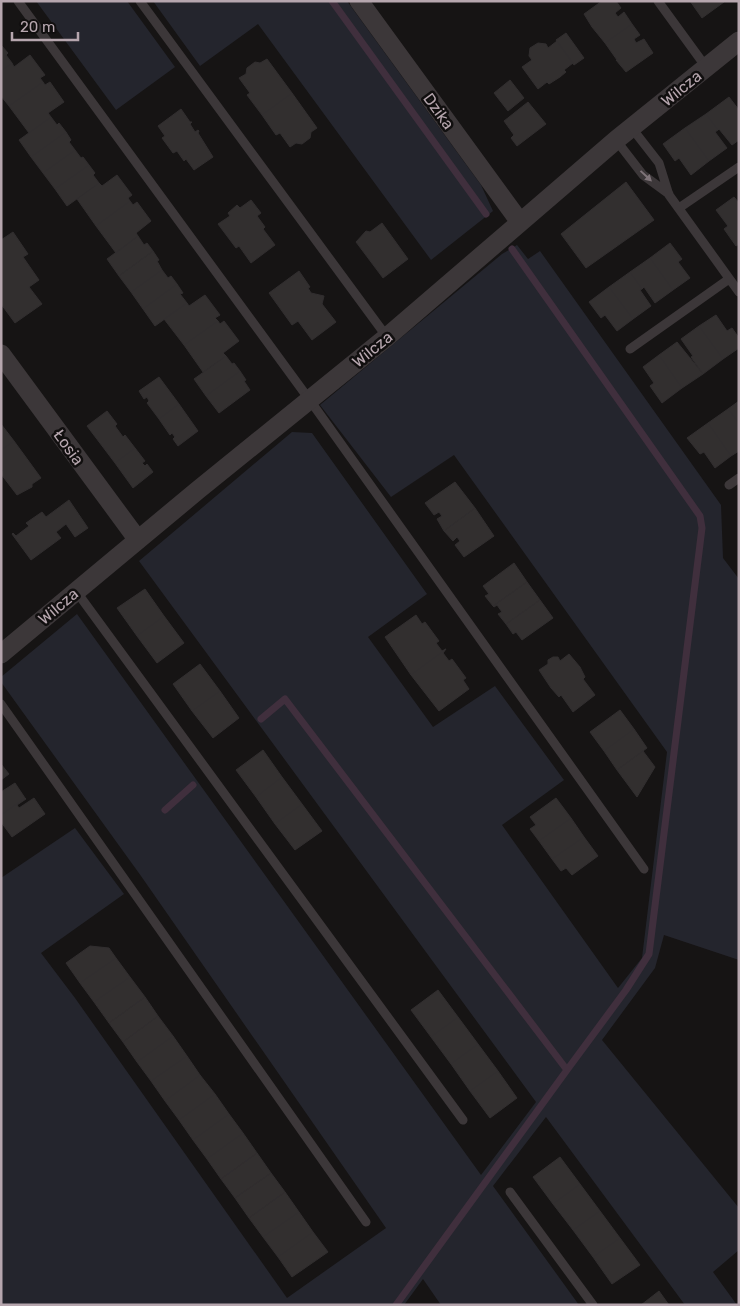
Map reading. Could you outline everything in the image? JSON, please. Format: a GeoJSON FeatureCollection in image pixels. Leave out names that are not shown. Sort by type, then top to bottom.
{"type":"FeatureCollection","features":[{"type":"Feature","properties":{"kind":"street","name":"Dzika"},"geometry":{"type":"LineString","coordinates":[[359,1],[520,222]]}},
{"type":"Feature","properties":{"kind":"street","name":"Wilcza"},"geometry":{"type":"LineString","coordinates":[[1,654],[387,337],[520,222],[637,134],[706,67],[739,41]]}},
{"type":"Feature","properties":{"kind":"street","name":"Łosia"},"geometry":{"type":"LineString","coordinates":[[1,354],[138,540]]}},
{"type":"Feature","properties":{"kind":"lane"},"geometry":{"type":"LineString","coordinates":[[18,1],[309,400],[644,868]]}},
{"type":"Feature","properties":{"kind":"lane"},"geometry":{"type":"LineString","coordinates":[[140,1],[387,337]]}},
{"type":"Feature","properties":{"kind":"lane"},"geometry":{"type":"LineString","coordinates":[[658,1],[706,67]]}},
{"type":"Feature","properties":{"kind":"lane"},"geometry":{"type":"LineString","coordinates":[[637,134],[659,163],[669,195]]}},
{"type":"Feature","properties":{"kind":"lane"},"geometry":{"type":"LineString","coordinates":[[621,146],[643,175],[669,195],[739,292]]}},
{"type":"Feature","properties":{"kind":"lane"},"geometry":{"type":"LineString","coordinates":[[679,208],[739,167]]}},
{"type":"Feature","properties":{"kind":"lane"},"geometry":{"type":"LineString","coordinates":[[630,349],[729,279]]}},
{"type":"Feature","properties":{"kind":"lane"},"geometry":{"type":"LineString","coordinates":[[729,485],[739,478]]}},
{"type":"Feature","properties":{"kind":"lane"},"geometry":{"type":"LineString","coordinates":[[76,591],[463,1120]]}},
{"type":"Feature","properties":{"kind":"lane"},"geometry":{"type":"LineString","coordinates":[[1,704],[366,1222]]}},
{"type":"Feature","properties":{"kind":"lane"},"geometry":{"type":"LineString","coordinates":[[510,1192],[593,1305]]}},
{"type":"Feature","properties":{"kind":"shaded area"},"geometry":{"type":"Polygon","coordinates":[[[36,1],[127,1],[175,67],[116,110],[36,1]]]}},
{"type":"Feature","properties":{"kind":"shaded area"},"geometry":{"type":"Polygon","coordinates":[[[153,1],[347,1],[481,185],[493,211],[431,260],[258,24],[200,66],[153,1]]]}},
{"type":"Feature","properties":{"kind":"shaded area"},"geometry":{"type":"Polygon","coordinates":[[[517,245],[528,259],[540,251],[721,505],[723,558],[739,579],[739,960],[664,935],[655,968],[602,1040],[739,1208],[739,1250],[713,1272],[737,1305],[685,1305],[546,1117],[493,1186],[579,1305],[441,1305],[423,1279],[404,1305],[1,1305],[1,878],[75,828],[124,894],[41,953],[75,998],[287,1298],[386,1228],[141,876],[1,682],[1,677],[77,614],[481,1175],[536,1102],[139,561],[292,432],[312,433],[427,594],[368,637],[433,727],[495,686],[564,780],[502,825],[618,988],[642,958],[667,752],[454,455],[391,497],[320,405],[502,254],[517,245]]]}},
{"type":"Feature","properties":{"kind":"building"},"geometry":{"type":"Polygon","coordinates":[[[602,1],[616,1],[621,8],[615,13],[618,17],[624,12],[632,24],[605,43],[584,14],[602,1]]]}},
{"type":"Feature","properties":{"kind":"building"},"geometry":{"type":"Polygon","coordinates":[[[690,1],[723,1],[724,2],[702,18],[690,1]]]}},
{"type":"Feature","properties":{"kind":"building"},"geometry":{"type":"Polygon","coordinates":[[[632,24],[640,35],[634,39],[636,43],[644,39],[653,53],[626,72],[605,43],[632,24]]]}},
{"type":"Feature","properties":{"kind":"building"},"geometry":{"type":"Polygon","coordinates":[[[566,33],[584,58],[574,65],[556,40],[566,33]]]}},
{"type":"Feature","properties":{"kind":"building"},"geometry":{"type":"Polygon","coordinates":[[[557,41],[573,63],[564,70],[566,72],[560,77],[549,84],[547,82],[538,89],[522,67],[532,60],[529,56],[530,48],[538,43],[546,44],[548,48],[557,41]]]}},
{"type":"Feature","properties":{"kind":"building"},"geometry":{"type":"Polygon","coordinates":[[[1,45],[8,53],[6,55],[12,63],[1,71],[1,45]]]}},
{"type":"Feature","properties":{"kind":"building"},"geometry":{"type":"Polygon","coordinates":[[[30,55],[45,75],[40,78],[43,82],[9,106],[1,96],[1,71],[12,63],[14,67],[30,55]]]}},
{"type":"Feature","properties":{"kind":"building"},"geometry":{"type":"Polygon","coordinates":[[[267,59],[292,93],[262,115],[247,95],[250,93],[239,78],[246,74],[247,68],[255,62],[260,63],[267,59]]]}},
{"type":"Feature","properties":{"kind":"building"},"geometry":{"type":"Polygon","coordinates":[[[510,80],[524,98],[508,111],[494,93],[510,80]]]}},
{"type":"Feature","properties":{"kind":"building"},"geometry":{"type":"Polygon","coordinates":[[[43,82],[45,85],[50,82],[64,102],[48,113],[51,117],[29,133],[9,106],[43,82]]]}},
{"type":"Feature","properties":{"kind":"building"},"geometry":{"type":"Polygon","coordinates":[[[292,93],[317,128],[311,132],[310,138],[302,144],[296,143],[290,147],[280,133],[276,135],[262,115],[292,93]]]}},
{"type":"Feature","properties":{"kind":"building"},"geometry":{"type":"Polygon","coordinates":[[[729,97],[739,110],[739,140],[732,145],[706,114],[729,97]]]}},
{"type":"Feature","properties":{"kind":"building"},"geometry":{"type":"Polygon","coordinates":[[[528,102],[546,124],[517,146],[511,138],[514,135],[504,121],[528,102]]]}},
{"type":"Feature","properties":{"kind":"building"},"geometry":{"type":"Polygon","coordinates":[[[181,109],[190,122],[192,122],[190,124],[195,132],[199,131],[198,133],[213,157],[194,170],[177,151],[173,153],[162,138],[165,136],[158,126],[181,109]]]}},
{"type":"Feature","properties":{"kind":"building"},"geometry":{"type":"Polygon","coordinates":[[[706,114],[718,130],[715,132],[727,148],[709,161],[685,128],[706,114]]]}},
{"type":"Feature","properties":{"kind":"building"},"geometry":{"type":"Polygon","coordinates":[[[51,117],[66,132],[31,157],[19,140],[51,117]]]}},
{"type":"Feature","properties":{"kind":"building"},"geometry":{"type":"Polygon","coordinates":[[[685,128],[709,161],[691,175],[679,158],[675,161],[663,144],[685,128]]]}},
{"type":"Feature","properties":{"kind":"building"},"geometry":{"type":"Polygon","coordinates":[[[66,132],[71,140],[69,142],[75,150],[43,173],[31,157],[66,132]]]}},
{"type":"Feature","properties":{"kind":"building"},"geometry":{"type":"Polygon","coordinates":[[[75,150],[89,165],[55,189],[43,173],[75,150]]]}},
{"type":"Feature","properties":{"kind":"building"},"geometry":{"type":"Polygon","coordinates":[[[89,165],[99,183],[67,206],[55,189],[89,165]]]}},
{"type":"Feature","properties":{"kind":"building"},"geometry":{"type":"Polygon","coordinates":[[[117,175],[132,195],[128,198],[130,201],[96,226],[77,199],[99,183],[102,186],[117,175]]]}},
{"type":"Feature","properties":{"kind":"building"},"geometry":{"type":"Polygon","coordinates":[[[626,182],[654,220],[586,268],[561,234],[626,182]]]}},
{"type":"Feature","properties":{"kind":"building"},"geometry":{"type":"Polygon","coordinates":[[[734,197],[739,203],[739,244],[736,246],[724,229],[728,226],[716,210],[734,197]]]}},
{"type":"Feature","properties":{"kind":"building"},"geometry":{"type":"Polygon","coordinates":[[[251,200],[261,213],[257,216],[265,227],[263,229],[275,245],[251,263],[239,246],[236,248],[218,224],[230,216],[228,213],[237,205],[240,208],[251,200]]]}},
{"type":"Feature","properties":{"kind":"building"},"geometry":{"type":"Polygon","coordinates":[[[130,201],[133,205],[137,202],[151,221],[136,233],[138,236],[116,253],[96,226],[130,201]]]}},
{"type":"Feature","properties":{"kind":"building"},"geometry":{"type":"Polygon","coordinates":[[[382,223],[408,259],[383,278],[356,242],[366,231],[370,232],[382,223]]]}},
{"type":"Feature","properties":{"kind":"building"},"geometry":{"type":"Polygon","coordinates":[[[13,232],[28,254],[23,257],[39,280],[29,287],[42,304],[15,323],[1,304],[1,240],[13,232]]]}},
{"type":"Feature","properties":{"kind":"building"},"geometry":{"type":"Polygon","coordinates":[[[138,236],[144,245],[147,243],[153,251],[119,276],[107,259],[138,236]]]}},
{"type":"Feature","properties":{"kind":"building"},"geometry":{"type":"Polygon","coordinates":[[[670,243],[682,259],[678,262],[690,278],[673,290],[650,258],[670,243]]]}},
{"type":"Feature","properties":{"kind":"building"},"geometry":{"type":"Polygon","coordinates":[[[153,251],[159,260],[157,261],[162,270],[131,292],[119,276],[153,251]]]}},
{"type":"Feature","properties":{"kind":"building"},"geometry":{"type":"Polygon","coordinates":[[[650,258],[673,290],[655,303],[630,272],[650,258]]]}},
{"type":"Feature","properties":{"kind":"building"},"geometry":{"type":"Polygon","coordinates":[[[162,270],[168,278],[171,276],[177,284],[143,309],[131,292],[162,270]]]}},
{"type":"Feature","properties":{"kind":"building"},"geometry":{"type":"Polygon","coordinates":[[[299,271],[310,287],[308,288],[311,293],[324,296],[322,304],[336,322],[312,340],[298,321],[292,325],[269,293],[299,271]]]}},
{"type":"Feature","properties":{"kind":"building"},"geometry":{"type":"Polygon","coordinates":[[[630,272],[651,306],[633,319],[609,287],[630,272]]]}},
{"type":"Feature","properties":{"kind":"building"},"geometry":{"type":"Polygon","coordinates":[[[177,284],[183,293],[180,294],[187,303],[155,326],[143,309],[177,284]]]}},
{"type":"Feature","properties":{"kind":"building"},"geometry":{"type":"Polygon","coordinates":[[[609,287],[633,319],[617,331],[605,315],[601,318],[589,302],[609,287]]]}},
{"type":"Feature","properties":{"kind":"building"},"geometry":{"type":"Polygon","coordinates":[[[205,295],[220,315],[215,318],[218,321],[184,345],[164,319],[187,303],[189,306],[205,295]]]}},
{"type":"Feature","properties":{"kind":"building"},"geometry":{"type":"Polygon","coordinates":[[[716,315],[727,331],[732,328],[739,338],[739,348],[723,359],[699,326],[716,315]]]}},
{"type":"Feature","properties":{"kind":"building"},"geometry":{"type":"Polygon","coordinates":[[[218,321],[220,324],[224,321],[239,341],[223,353],[226,356],[203,372],[184,345],[218,321]]]}},
{"type":"Feature","properties":{"kind":"building"},"geometry":{"type":"Polygon","coordinates":[[[699,326],[723,359],[703,374],[681,339],[699,326]]]}},
{"type":"Feature","properties":{"kind":"building"},"geometry":{"type":"Polygon","coordinates":[[[677,342],[703,374],[682,388],[659,355],[677,342]]]}},
{"type":"Feature","properties":{"kind":"building"},"geometry":{"type":"Polygon","coordinates":[[[659,355],[682,388],[662,403],[650,386],[654,383],[643,367],[659,355]]]}},
{"type":"Feature","properties":{"kind":"building"},"geometry":{"type":"Polygon","coordinates":[[[226,356],[240,371],[206,396],[194,379],[226,356]]]}},
{"type":"Feature","properties":{"kind":"building"},"geometry":{"type":"Polygon","coordinates":[[[240,371],[250,390],[219,413],[206,396],[240,371]]]}},
{"type":"Feature","properties":{"kind":"building"},"geometry":{"type":"Polygon","coordinates":[[[159,377],[179,404],[159,419],[147,403],[149,401],[147,397],[144,399],[139,391],[159,377]]]}},
{"type":"Feature","properties":{"kind":"building"},"geometry":{"type":"Polygon","coordinates":[[[739,401],[739,423],[728,409],[739,401]]]}},
{"type":"Feature","properties":{"kind":"building"},"geometry":{"type":"Polygon","coordinates":[[[179,404],[198,431],[178,446],[173,439],[175,437],[172,433],[170,435],[159,419],[179,404]]]}},
{"type":"Feature","properties":{"kind":"building"},"geometry":{"type":"Polygon","coordinates":[[[728,409],[739,423],[739,451],[731,456],[708,423],[728,409]]]}},
{"type":"Feature","properties":{"kind":"building"},"geometry":{"type":"Polygon","coordinates":[[[107,411],[117,424],[115,426],[123,437],[125,435],[135,448],[115,463],[87,426],[107,411]]]}},
{"type":"Feature","properties":{"kind":"building"},"geometry":{"type":"Polygon","coordinates":[[[708,423],[731,456],[715,468],[704,452],[700,454],[687,438],[708,423]]]}},
{"type":"Feature","properties":{"kind":"building"},"geometry":{"type":"Polygon","coordinates":[[[1,424],[14,441],[1,450],[1,424]]]}},
{"type":"Feature","properties":{"kind":"building"},"geometry":{"type":"Polygon","coordinates":[[[14,441],[41,478],[32,484],[32,487],[17,495],[1,474],[3,470],[1,468],[1,450],[14,441]]]}},
{"type":"Feature","properties":{"kind":"building"},"geometry":{"type":"Polygon","coordinates":[[[135,448],[145,461],[142,463],[145,466],[147,464],[153,472],[133,488],[115,463],[135,448]]]}},
{"type":"Feature","properties":{"kind":"building"},"geometry":{"type":"Polygon","coordinates":[[[455,482],[475,508],[444,531],[437,519],[442,516],[439,512],[434,515],[425,503],[455,482]]]}},
{"type":"Feature","properties":{"kind":"building"},"geometry":{"type":"Polygon","coordinates":[[[69,500],[88,528],[75,537],[66,524],[56,532],[61,538],[31,560],[12,534],[16,536],[29,526],[26,523],[42,512],[46,517],[69,500]]]}},
{"type":"Feature","properties":{"kind":"building"},"geometry":{"type":"Polygon","coordinates":[[[475,508],[494,536],[464,557],[455,545],[460,541],[457,537],[453,541],[444,531],[475,508]]]}},
{"type":"Feature","properties":{"kind":"building"},"geometry":{"type":"Polygon","coordinates":[[[514,563],[527,582],[493,606],[485,596],[489,594],[483,586],[514,563]]]}},
{"type":"Feature","properties":{"kind":"building"},"geometry":{"type":"Polygon","coordinates":[[[527,582],[540,600],[506,624],[498,614],[502,612],[497,605],[493,606],[527,582]]]}},
{"type":"Feature","properties":{"kind":"building"},"geometry":{"type":"Polygon","coordinates":[[[145,589],[164,616],[137,636],[117,608],[145,589]]]}},
{"type":"Feature","properties":{"kind":"building"},"geometry":{"type":"Polygon","coordinates":[[[540,600],[553,618],[522,640],[516,632],[513,634],[506,624],[540,600]]]}},
{"type":"Feature","properties":{"kind":"building"},"geometry":{"type":"Polygon","coordinates":[[[416,615],[422,624],[425,622],[439,641],[436,643],[442,651],[446,649],[411,675],[385,637],[416,615]]]}},
{"type":"Feature","properties":{"kind":"building"},"geometry":{"type":"Polygon","coordinates":[[[164,616],[184,643],[157,663],[137,636],[164,616]]]}},
{"type":"Feature","properties":{"kind":"building"},"geometry":{"type":"Polygon","coordinates":[[[446,649],[443,653],[449,661],[452,659],[466,678],[463,680],[469,689],[439,711],[411,675],[446,649]]]}},
{"type":"Feature","properties":{"kind":"building"},"geometry":{"type":"Polygon","coordinates":[[[569,654],[580,667],[585,677],[583,679],[595,695],[573,712],[561,695],[559,697],[551,688],[539,670],[548,664],[548,660],[553,657],[558,657],[560,661],[569,654]]]}},
{"type":"Feature","properties":{"kind":"building"},"geometry":{"type":"Polygon","coordinates":[[[200,664],[220,691],[192,711],[173,684],[200,664]]]}},
{"type":"Feature","properties":{"kind":"building"},"geometry":{"type":"Polygon","coordinates":[[[220,691],[239,718],[213,738],[192,711],[220,691]]]}},
{"type":"Feature","properties":{"kind":"building"},"geometry":{"type":"Polygon","coordinates":[[[620,710],[634,729],[604,751],[590,732],[620,710]]]}},
{"type":"Feature","properties":{"kind":"building"},"geometry":{"type":"Polygon","coordinates":[[[634,729],[647,748],[617,770],[604,751],[634,729]]]}},
{"type":"Feature","properties":{"kind":"building"},"geometry":{"type":"Polygon","coordinates":[[[263,750],[282,777],[256,797],[236,770],[263,750]]]}},
{"type":"Feature","properties":{"kind":"building"},"geometry":{"type":"Polygon","coordinates":[[[643,751],[655,767],[637,797],[617,770],[643,751]]]}},
{"type":"Feature","properties":{"kind":"building"},"geometry":{"type":"Polygon","coordinates":[[[1,764],[9,774],[1,780],[1,764]]]}},
{"type":"Feature","properties":{"kind":"building"},"geometry":{"type":"Polygon","coordinates":[[[282,777],[302,804],[275,824],[256,797],[282,777]]]}},
{"type":"Feature","properties":{"kind":"building"},"geometry":{"type":"Polygon","coordinates":[[[15,783],[25,798],[1,815],[1,792],[15,783]]]}},
{"type":"Feature","properties":{"kind":"building"},"geometry":{"type":"Polygon","coordinates":[[[25,798],[17,805],[19,808],[34,798],[45,814],[12,837],[1,822],[1,815],[25,798]]]}},
{"type":"Feature","properties":{"kind":"building"},"geometry":{"type":"Polygon","coordinates":[[[556,798],[571,818],[539,841],[530,829],[536,825],[530,817],[556,798]]]}},
{"type":"Feature","properties":{"kind":"building"},"geometry":{"type":"Polygon","coordinates":[[[302,804],[322,831],[295,850],[275,824],[302,804]]]}},
{"type":"Feature","properties":{"kind":"building"},"geometry":{"type":"Polygon","coordinates":[[[571,818],[584,837],[552,859],[539,841],[571,818]]]}},
{"type":"Feature","properties":{"kind":"building"},"geometry":{"type":"Polygon","coordinates":[[[584,837],[598,856],[572,875],[566,868],[561,871],[552,859],[584,837]]]}},
{"type":"Feature","properties":{"kind":"building"},"geometry":{"type":"Polygon","coordinates":[[[90,946],[109,948],[116,958],[80,983],[66,963],[90,946]]]}},
{"type":"Feature","properties":{"kind":"building"},"geometry":{"type":"Polygon","coordinates":[[[116,958],[130,977],[94,1002],[80,983],[116,958]]]}},
{"type":"Feature","properties":{"kind":"building"},"geometry":{"type":"Polygon","coordinates":[[[130,977],[145,997],[109,1023],[94,1002],[130,977]]]}},
{"type":"Feature","properties":{"kind":"building"},"geometry":{"type":"Polygon","coordinates":[[[438,990],[458,1017],[431,1037],[411,1010],[438,990]]]}},
{"type":"Feature","properties":{"kind":"building"},"geometry":{"type":"Polygon","coordinates":[[[145,997],[158,1016],[123,1042],[109,1023],[145,997]]]}},
{"type":"Feature","properties":{"kind":"building"},"geometry":{"type":"Polygon","coordinates":[[[158,1016],[173,1036],[137,1062],[123,1042],[158,1016]]]}},
{"type":"Feature","properties":{"kind":"building"},"geometry":{"type":"Polygon","coordinates":[[[458,1017],[478,1044],[451,1064],[431,1037],[458,1017]]]}},
{"type":"Feature","properties":{"kind":"building"},"geometry":{"type":"Polygon","coordinates":[[[173,1036],[187,1056],[151,1081],[137,1062],[173,1036]]]}},
{"type":"Feature","properties":{"kind":"building"},"geometry":{"type":"Polygon","coordinates":[[[478,1044],[498,1071],[470,1091],[451,1064],[478,1044]]]}},
{"type":"Feature","properties":{"kind":"building"},"geometry":{"type":"Polygon","coordinates":[[[187,1056],[200,1075],[165,1101],[151,1081],[187,1056]]]}},
{"type":"Feature","properties":{"kind":"building"},"geometry":{"type":"Polygon","coordinates":[[[498,1071],[517,1098],[490,1118],[470,1091],[498,1071]]]}},
{"type":"Feature","properties":{"kind":"building"},"geometry":{"type":"Polygon","coordinates":[[[200,1075],[215,1094],[179,1120],[165,1101],[200,1075]]]}},
{"type":"Feature","properties":{"kind":"building"},"geometry":{"type":"Polygon","coordinates":[[[215,1094],[229,1114],[193,1140],[179,1120],[215,1094]]]}},
{"type":"Feature","properties":{"kind":"building"},"geometry":{"type":"Polygon","coordinates":[[[229,1114],[243,1133],[207,1159],[193,1140],[229,1114]]]}},
{"type":"Feature","properties":{"kind":"building"},"geometry":{"type":"Polygon","coordinates":[[[243,1133],[257,1153],[221,1179],[207,1159],[243,1133]]]}},
{"type":"Feature","properties":{"kind":"building"},"geometry":{"type":"Polygon","coordinates":[[[257,1153],[271,1173],[235,1198],[221,1179],[257,1153]]]}},
{"type":"Feature","properties":{"kind":"building"},"geometry":{"type":"Polygon","coordinates":[[[560,1157],[580,1184],[553,1204],[533,1177],[560,1157]]]}},
{"type":"Feature","properties":{"kind":"building"},"geometry":{"type":"Polygon","coordinates":[[[271,1173],[285,1192],[249,1218],[235,1198],[271,1173]]]}},
{"type":"Feature","properties":{"kind":"building"},"geometry":{"type":"Polygon","coordinates":[[[580,1184],[600,1211],[573,1230],[553,1204],[580,1184]]]}},
{"type":"Feature","properties":{"kind":"building"},"geometry":{"type":"Polygon","coordinates":[[[285,1192],[299,1212],[263,1237],[249,1218],[285,1192]]]}},
{"type":"Feature","properties":{"kind":"building"},"geometry":{"type":"Polygon","coordinates":[[[600,1211],[620,1238],[593,1257],[573,1230],[600,1211]]]}},
{"type":"Feature","properties":{"kind":"building"},"geometry":{"type":"Polygon","coordinates":[[[299,1212],[313,1232],[278,1257],[263,1237],[299,1212]]]}},
{"type":"Feature","properties":{"kind":"building"},"geometry":{"type":"Polygon","coordinates":[[[313,1232],[328,1252],[292,1277],[278,1257],[313,1232]]]}},
{"type":"Feature","properties":{"kind":"building"},"geometry":{"type":"Polygon","coordinates":[[[620,1238],[640,1265],[612,1284],[593,1257],[620,1238]]]}},
{"type":"Feature","properties":{"kind":"building"},"geometry":{"type":"Polygon","coordinates":[[[659,1291],[669,1305],[641,1305],[659,1291]]]}},
{"type":"Feature","properties":{"kind":"waterway"},"geometry":{"type":"LineString","coordinates":[[332,1],[486,214]]}},
{"type":"Feature","properties":{"kind":"waterway"},"geometry":{"type":"LineString","coordinates":[[261,719],[285,699],[567,1070],[626,990],[649,954],[702,528],[700,516],[512,249]]}},
{"type":"Feature","properties":{"kind":"waterway"},"geometry":{"type":"LineString","coordinates":[[165,810],[193,785]]}},
{"type":"Feature","properties":{"kind":"waterway"},"geometry":{"type":"LineString","coordinates":[[396,1305],[567,1070]]}}]}
